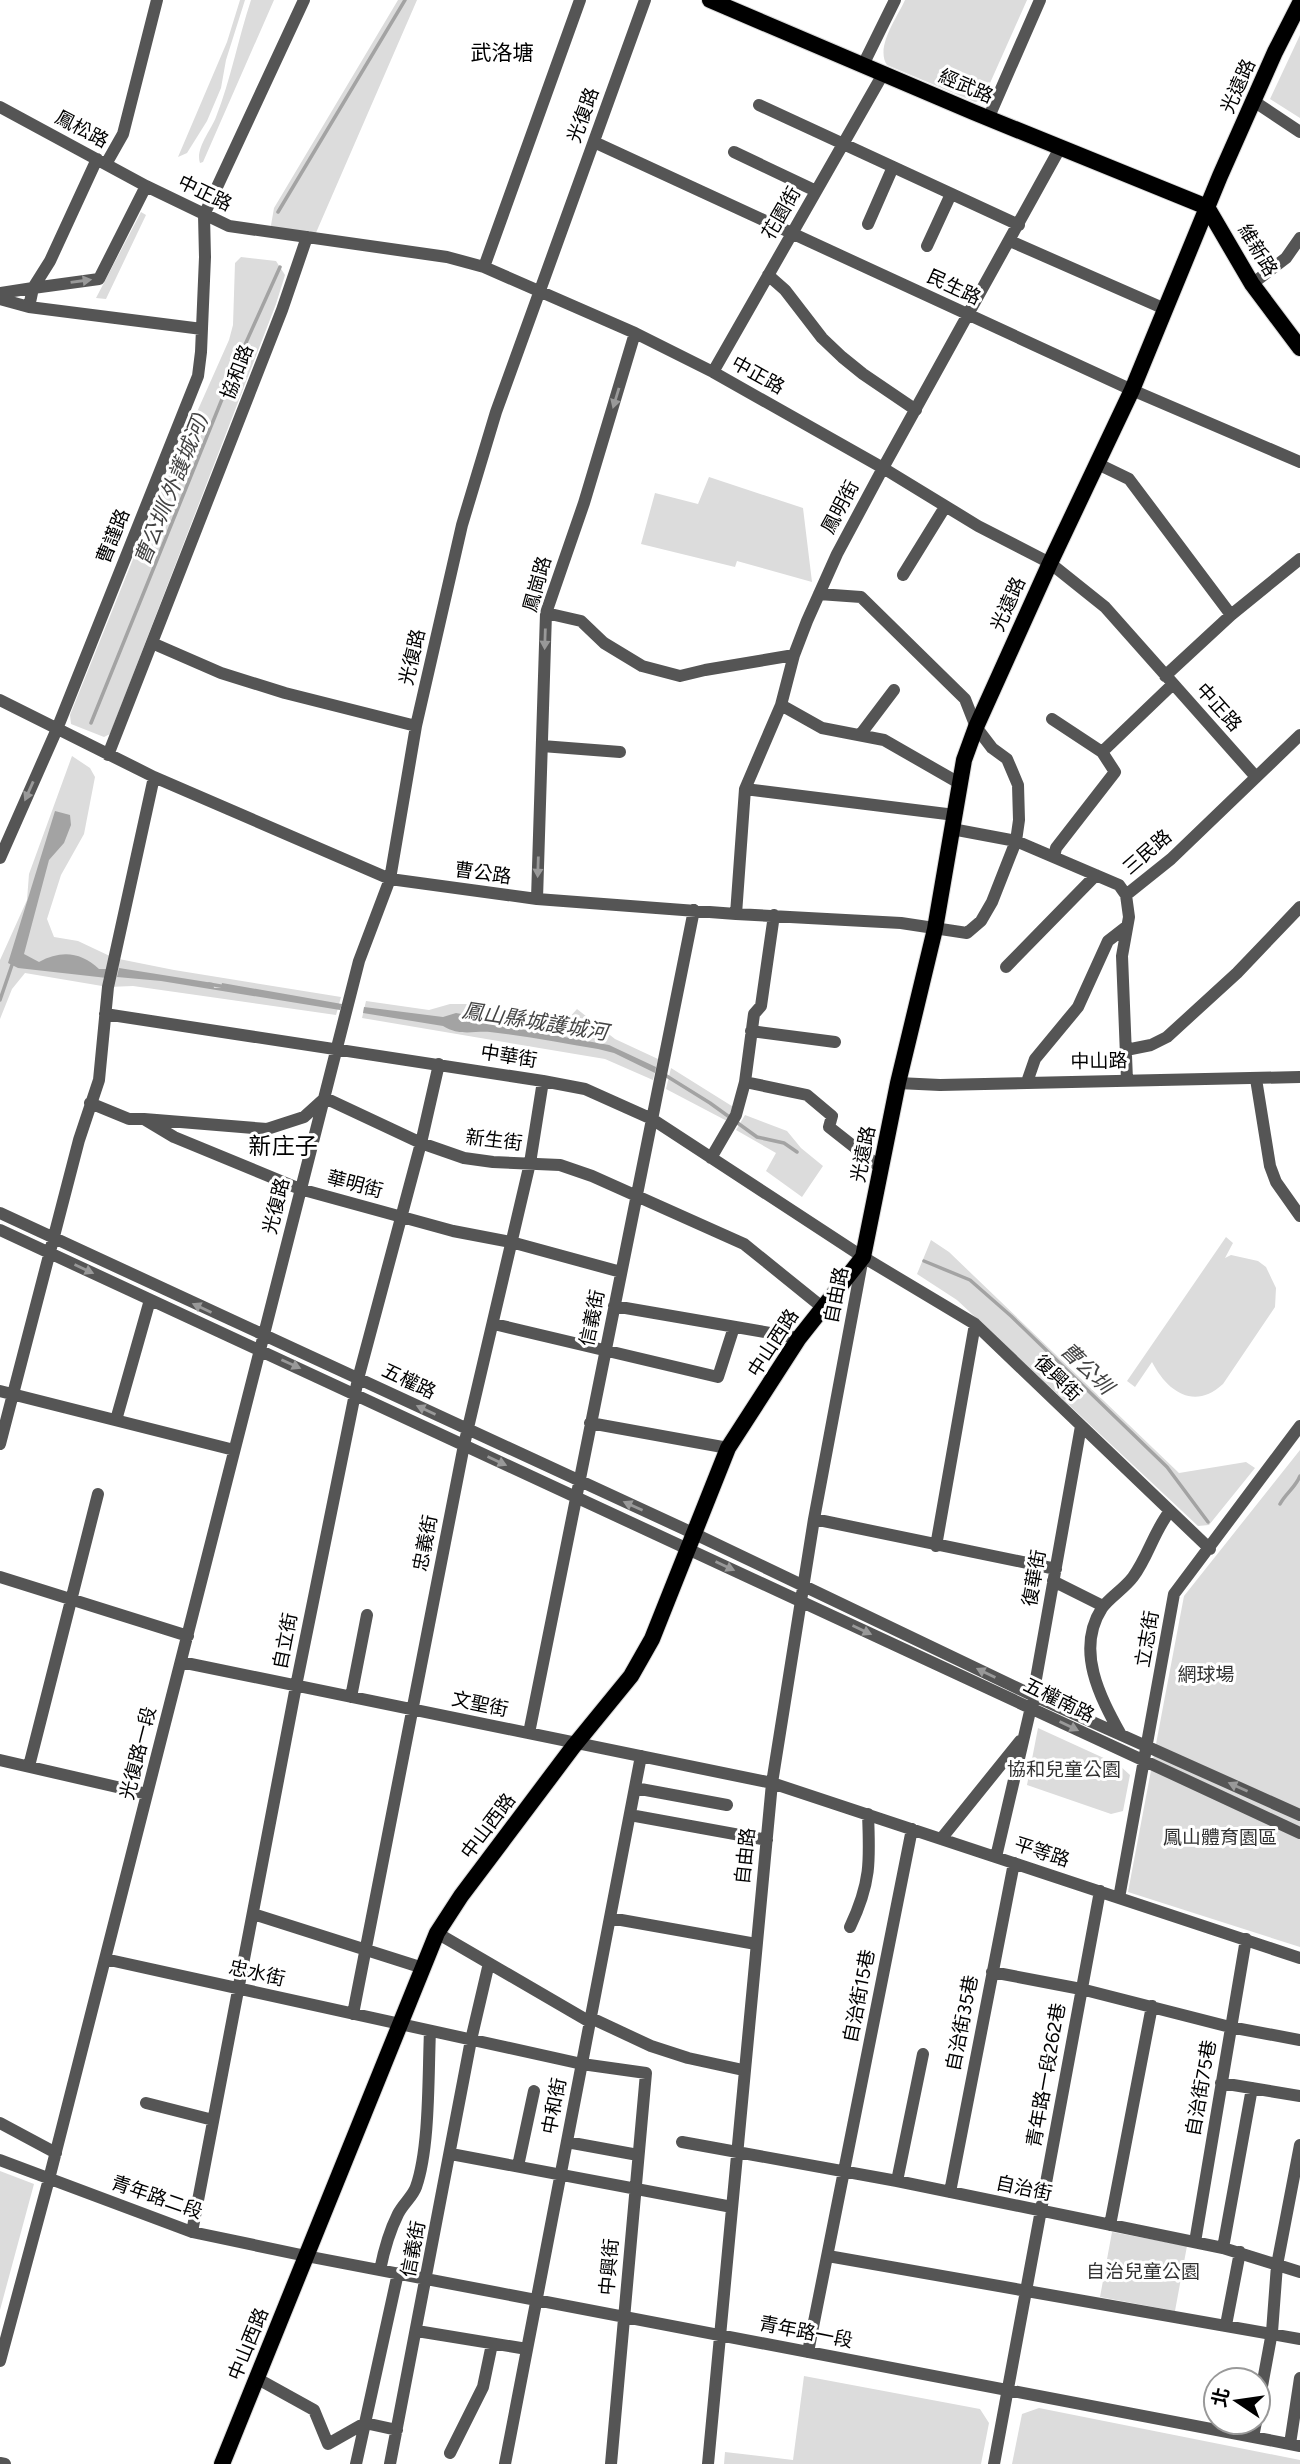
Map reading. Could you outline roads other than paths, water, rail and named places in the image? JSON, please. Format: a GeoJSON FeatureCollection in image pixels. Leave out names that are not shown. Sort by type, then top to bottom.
{"type":"FeatureCollection","features":[{"type":"Feature","properties":{"kind":"main road","name":"經武路"},"geometry":{"type":"LineString","coordinates":[[710,0],[988,119],[1207,206]]}},
{"type":"Feature","properties":{"kind":"main road","name":"光遠路"},"geometry":{"type":"LineString","coordinates":[[863,1257],[898,1083],[935,929],[964,760],[976,727],[1050,563],[1132,390],[1207,206],[1275,52],[1300,4]]}},
{"type":"Feature","properties":{"kind":"main road","name":"維新路"},"geometry":{"type":"LineString","coordinates":[[1207,206],[1252,284],[1300,348]]}},
{"type":"Feature","properties":{"kind":"main road","name":"中山西路"},"geometry":{"type":"LineString","coordinates":[[222,2464],[437,1933],[461,1896],[631,1676],[652,1639],[728,1448],[799,1338],[863,1257]]}},
{"type":"Feature","properties":{"kind":"street"},"geometry":{"type":"LineString","coordinates":[[29,307],[33,288],[102,162],[122,134],[157,0]]}},
{"type":"Feature","properties":{"kind":"street"},"geometry":{"type":"LineString","coordinates":[[204,215],[304,0]]}},
{"type":"Feature","properties":{"kind":"street"},"geometry":{"type":"LineString","coordinates":[[484,267],[580,0]]}},
{"type":"Feature","properties":{"kind":"street","name":"光復路"},"geometry":{"type":"LineString","coordinates":[[264,1336],[359,961],[390,879],[416,726],[462,525],[496,412],[645,0]]}},
{"type":"Feature","properties":{"kind":"street"},"geometry":{"type":"LineString","coordinates":[[863,65],[895,0]]}},
{"type":"Feature","properties":{"kind":"street"},"geometry":{"type":"LineString","coordinates":[[988,119],[1040,0]]}},
{"type":"Feature","properties":{"kind":"street","name":"花園街"},"geometry":{"type":"LineString","coordinates":[[713,372],[883,74]]}},
{"type":"Feature","properties":{"kind":"street"},"geometry":{"type":"LineString","coordinates":[[1255,102],[1300,132]]}},
{"type":"Feature","properties":{"kind":"street"},"geometry":{"type":"LineString","coordinates":[[759,105],[1019,225]]}},
{"type":"Feature","properties":{"kind":"street","name":"鳳松路"},"geometry":{"type":"LineString","coordinates":[[0,107],[146,186]]}},
{"type":"Feature","properties":{"kind":"street","name":"民生路"},"geometry":{"type":"LineString","coordinates":[[594,142],[1132,390],[1300,462]]}},
{"type":"Feature","properties":{"kind":"street","name":"鳳明街"},"geometry":{"type":"LineString","coordinates":[[736,914],[745,789],[781,705],[794,654],[819,594],[883,468],[1060,148]]}},
{"type":"Feature","properties":{"kind":"street"},"geometry":{"type":"LineString","coordinates":[[734,152],[816,191]]}},
{"type":"Feature","properties":{"kind":"street"},"geometry":{"type":"LineString","coordinates":[[867,224],[893,167]]}},
{"type":"Feature","properties":{"kind":"street"},"geometry":{"type":"LineString","coordinates":[[0,293],[99,279],[146,186]]}},
{"type":"Feature","properties":{"kind":"street","name":"中正路"},"geometry":{"type":"LineString","coordinates":[[146,186],[229,226],[447,257],[484,267],[635,333],[713,372],[883,468],[978,526],[1050,563],[1105,607],[1256,777]]}},
{"type":"Feature","properties":{"kind":"street"},"geometry":{"type":"LineString","coordinates":[[927,246],[951,194]]}},
{"type":"Feature","properties":{"kind":"street","name":"曹謹路"},"geometry":{"type":"LineString","coordinates":[[0,858],[57,729],[198,376],[205,257],[204,215]]}},
{"type":"Feature","properties":{"kind":"street","name":"協和路"},"geometry":{"type":"LineString","coordinates":[[108,755],[282,310],[307,237]]}},
{"type":"Feature","properties":{"kind":"street"},"geometry":{"type":"LineString","coordinates":[[1252,284],[1286,258],[1300,238]]}},
{"type":"Feature","properties":{"kind":"street"},"geometry":{"type":"LineString","coordinates":[[1010,241],[1165,309]]}},
{"type":"Feature","properties":{"kind":"street"},"geometry":{"type":"LineString","coordinates":[[768,275],[785,290],[822,338],[842,357],[916,410]]}},
{"type":"Feature","properties":{"kind":"street"},"geometry":{"type":"LineString","coordinates":[[0,299],[29,307],[202,329]]}},
{"type":"Feature","properties":{"kind":"street","name":"鳳崗路"},"geometry":{"type":"LineString","coordinates":[[537,899],[546,613],[584,503],[635,333]]}},
{"type":"Feature","properties":{"kind":"street"},"geometry":{"type":"LineString","coordinates":[[1098,464],[1129,479],[1231,615]]}},
{"type":"Feature","properties":{"kind":"street"},"geometry":{"type":"LineString","coordinates":[[903,575],[945,507]]}},
{"type":"Feature","properties":{"kind":"street"},"geometry":{"type":"LineString","coordinates":[[1102,752],[1231,615],[1300,559]]}},
{"type":"Feature","properties":{"kind":"street","name":"曹公路"},"geometry":{"type":"LineString","coordinates":[[0,700],[154,777],[390,879],[537,899],[901,923],[967,933],[981,921],[992,901],[1016,841],[1019,820],[1018,785],[1007,759],[992,748],[976,727],[965,699],[861,597],[819,594]]}},
{"type":"Feature","properties":{"kind":"street"},"geometry":{"type":"LineString","coordinates":[[546,613],[581,621],[604,643],[642,666],[680,676],[794,654]]}},
{"type":"Feature","properties":{"kind":"street"},"geometry":{"type":"LineString","coordinates":[[152,643],[221,673],[285,693],[416,726]]}},
{"type":"Feature","properties":{"kind":"street"},"geometry":{"type":"LineString","coordinates":[[860,734],[894,690]]}},
{"type":"Feature","properties":{"kind":"street"},"geometry":{"type":"LineString","coordinates":[[781,705],[822,728],[884,740],[959,783]]}},
{"type":"Feature","properties":{"kind":"street"},"geometry":{"type":"LineString","coordinates":[[1052,719],[1102,752],[1115,772],[1056,848],[1054,857]]}},
{"type":"Feature","properties":{"kind":"street","name":"三民路"},"geometry":{"type":"LineString","coordinates":[[745,789],[953,822],[1016,841],[1054,857],[1119,885],[1126,895],[1171,859],[1300,735]]}},
{"type":"Feature","properties":{"kind":"street"},"geometry":{"type":"LineString","coordinates":[[542,746],[620,752]]}},
{"type":"Feature","properties":{"kind":"street"},"geometry":{"type":"LineString","coordinates":[[0,1444],[6,1393],[50,1254],[90,1103],[99,1080],[111,974],[154,777]]}},
{"type":"Feature","properties":{"kind":"street"},"geometry":{"type":"LineString","coordinates":[[1006,967],[1096,875]]}},
{"type":"Feature","properties":{"kind":"street"},"geometry":{"type":"LineString","coordinates":[[1126,895],[1129,917],[1122,956],[1127,1080]]}},
{"type":"Feature","properties":{"kind":"street"},"geometry":{"type":"LineString","coordinates":[[1126,1050],[1151,1045],[1167,1037],[1237,973],[1300,907]]}},
{"type":"Feature","properties":{"kind":"street","name":"信義街"},"geometry":{"type":"LineString","coordinates":[[529,1733],[694,910]]}},
{"type":"Feature","properties":{"kind":"street"},"geometry":{"type":"LineString","coordinates":[[711,1158],[734,1120],[745,1082],[751,1031],[754,1014],[761,1006],[774,915]]}},
{"type":"Feature","properties":{"kind":"street"},"geometry":{"type":"LineString","coordinates":[[1027,1082],[1035,1059],[1079,1007],[1108,941],[1126,927]]}},
{"type":"Feature","properties":{"kind":"street","name":"中華街"},"geometry":{"type":"LineString","coordinates":[[105,1014],[439,1064],[584,1089],[652,1119],[863,1257]]}},
{"type":"Feature","properties":{"kind":"street"},"geometry":{"type":"LineString","coordinates":[[751,1031],[835,1042]]}},
{"type":"Feature","properties":{"kind":"street","name":"自立街"},"geometry":{"type":"LineString","coordinates":[[192,2232],[296,1686],[358,1379],[421,1143],[439,1064]]}},
{"type":"Feature","properties":{"kind":"street","name":"中山路"},"geometry":{"type":"LineString","coordinates":[[898,1083],[1300,1077]]}},
{"type":"Feature","properties":{"kind":"street"},"geometry":{"type":"LineString","coordinates":[[1256,1079],[1270,1166],[1276,1182],[1300,1216]]}},
{"type":"Feature","properties":{"kind":"street","name":"忠義街"},"geometry":{"type":"LineString","coordinates":[[352,2014],[464,1445],[530,1163],[543,1081]]}},
{"type":"Feature","properties":{"kind":"street"},"geometry":{"type":"LineString","coordinates":[[745,1082],[807,1095],[832,1116],[829,1127],[881,1168]]}},
{"type":"Feature","properties":{"kind":"street"},"geometry":{"type":"LineString","coordinates":[[144,1119],[267,1129],[304,1117],[326,1098]]}},
{"type":"Feature","properties":{"kind":"street","name":"新生街"},"geometry":{"type":"LineString","coordinates":[[326,1098],[421,1143],[464,1157],[493,1163],[560,1165],[592,1176],[744,1244],[822,1307]]}},
{"type":"Feature","properties":{"kind":"street","name":"華明街"},"geometry":{"type":"LineString","coordinates":[[90,1103],[129,1119],[144,1119],[174,1137],[300,1189],[453,1231],[511,1242],[621,1272]]}},
{"type":"Feature","properties":{"kind":"street","name":"五權路"},"geometry":{"type":"LineString","coordinates":[[0,1213],[578,1481],[800,1601]]}},
{"type":"Feature","properties":{"kind":"street","name":"五權路"},"geometry":{"type":"LineString","coordinates":[[0,1230],[575,1497],[802,1585]]}},
{"type":"Feature","properties":{"kind":"street","name":"復興街"},"geometry":{"type":"LineString","coordinates":[[863,1257],[975,1324],[1210,1549]]}},
{"type":"Feature","properties":{"kind":"street","name":"自由路"},"geometry":{"type":"LineString","coordinates":[[708,2464],[772,1783],[802,1585],[863,1257]]}},
{"type":"Feature","properties":{"kind":"street"},"geometry":{"type":"LineString","coordinates":[[116,1420],[150,1300]]}},
{"type":"Feature","properties":{"kind":"street"},"geometry":{"type":"LineString","coordinates":[[614,1306],[799,1338]]}},
{"type":"Feature","properties":{"kind":"street"},"geometry":{"type":"LineString","coordinates":[[494,1324],[718,1377],[734,1327]]}},
{"type":"Feature","properties":{"kind":"street"},"geometry":{"type":"LineString","coordinates":[[936,1545],[975,1324]]}},
{"type":"Feature","properties":{"kind":"street","name":"光復路一段"},"geometry":{"type":"LineString","coordinates":[[0,2361],[56,2153],[264,1336]]}},
{"type":"Feature","properties":{"kind":"street"},"geometry":{"type":"LineString","coordinates":[[6,1393],[234,1450]]}},
{"type":"Feature","properties":{"kind":"street"},"geometry":{"type":"LineString","coordinates":[[590,1423],[728,1448]]}},
{"type":"Feature","properties":{"kind":"street","name":"復華街"},"geometry":{"type":"LineString","coordinates":[[996,1857],[1032,1701],[1081,1426]]}},
{"type":"Feature","properties":{"kind":"street","name":"立志街"},"geometry":{"type":"LineString","coordinates":[[1119,1898],[1174,1594],[1300,1426]]}},
{"type":"Feature","properties":{"kind":"street"},"geometry":{"type":"LineString","coordinates":[[29,1766],[98,1494]]}},
{"type":"Feature","properties":{"kind":"street"},"geometry":{"type":"LineString","coordinates":[[1121,1736],[1094,1680],[1090,1651],[1092,1630],[1103,1606],[1134,1576],[1158,1526],[1170,1511]]}},
{"type":"Feature","properties":{"kind":"street"},"geometry":{"type":"LineString","coordinates":[[814,1519],[936,1545],[1055,1575],[1103,1606]]}},
{"type":"Feature","properties":{"kind":"street"},"geometry":{"type":"LineString","coordinates":[[0,1577],[188,1636]]}},
{"type":"Feature","properties":{"kind":"street","name":"五權南路"},"geometry":{"type":"LineString","coordinates":[[802,1585],[1032,1701],[1144,1762],[1300,1833]]}},
{"type":"Feature","properties":{"kind":"street","name":"五權南路"},"geometry":{"type":"LineString","coordinates":[[800,1601],[1032,1701],[1147,1746],[1300,1815]]}},
{"type":"Feature","properties":{"kind":"street"},"geometry":{"type":"LineString","coordinates":[[351,1697],[366,1615]]}},
{"type":"Feature","properties":{"kind":"street","name":"文聖街"},"geometry":{"type":"LineString","coordinates":[[181,1662],[772,1783]]}},
{"type":"Feature","properties":{"kind":"street","name":"復華街"},"geometry":{"type":"LineString","coordinates":[[941,1839],[1024,1736]]}},
{"type":"Feature","properties":{"kind":"street","name":"中和街"},"geometry":{"type":"LineString","coordinates":[[505,2464],[641,1756]]}},
{"type":"Feature","properties":{"kind":"street"},"geometry":{"type":"LineString","coordinates":[[0,1760],[147,1794]]}},
{"type":"Feature","properties":{"kind":"street","name":"平等路"},"geometry":{"type":"LineString","coordinates":[[772,1783],[1300,1958]]}},
{"type":"Feature","properties":{"kind":"street"},"geometry":{"type":"LineString","coordinates":[[635,1788],[727,1805]]}},
{"type":"Feature","properties":{"kind":"street"},"geometry":{"type":"LineString","coordinates":[[850,1927],[866,1889],[869,1871],[868,1814]]}},
{"type":"Feature","properties":{"kind":"street"},"geometry":{"type":"LineString","coordinates":[[630,1815],[766,1840]]}},
{"type":"Feature","properties":{"kind":"street","name":"自治街15巷"},"geometry":{"type":"LineString","coordinates":[[808,2352],[912,1829]]}},
{"type":"Feature","properties":{"kind":"street","name":"自治街35巷"},"geometry":{"type":"LineString","coordinates":[[950,2192],[1014,1863]]}},
{"type":"Feature","properties":{"kind":"street","name":"青年路一段262巷"},"geometry":{"type":"LineString","coordinates":[[994,2464],[1100,1891]]}},
{"type":"Feature","properties":{"kind":"street"},"geometry":{"type":"LineString","coordinates":[[253,1914],[423,1968]]}},
{"type":"Feature","properties":{"kind":"street"},"geometry":{"type":"LineString","coordinates":[[610,1918],[756,1944]]}},
{"type":"Feature","properties":{"kind":"street"},"geometry":{"type":"LineString","coordinates":[[437,1933],[590,2020],[651,2046],[688,2058],[743,2070]]}},
{"type":"Feature","properties":{"kind":"street","name":"自治街75巷"},"geometry":{"type":"LineString","coordinates":[[1195,2242],[1246,1940]]}},
{"type":"Feature","properties":{"kind":"street","name":"忠水街"},"geometry":{"type":"LineString","coordinates":[[105,1959],[401,2025]]}},
{"type":"Feature","properties":{"kind":"street","name":"信義街"},"geometry":{"type":"LineString","coordinates":[[390,2464],[471,2040],[489,1963]]}},
{"type":"Feature","properties":{"kind":"street"},"geometry":{"type":"LineString","coordinates":[[992,1972],[1082,1989],[1230,2026],[1300,2040]]}},
{"type":"Feature","properties":{"kind":"street"},"geometry":{"type":"LineString","coordinates":[[1110,2225],[1152,2006]]}},
{"type":"Feature","properties":{"kind":"street"},"geometry":{"type":"LineString","coordinates":[[401,2025],[582,2064]]}},
{"type":"Feature","properties":{"kind":"street"},"geometry":{"type":"LineString","coordinates":[[380,2270],[387,2236],[399,2212],[415,2190],[419,2177],[424,2145],[430,2031]]}},
{"type":"Feature","properties":{"kind":"street"},"geometry":{"type":"LineString","coordinates":[[897,2181],[923,2054]]}},
{"type":"Feature","properties":{"kind":"street","name":"中興街"},"geometry":{"type":"LineString","coordinates":[[582,2064],[646,2073],[611,2464]]}},
{"type":"Feature","properties":{"kind":"street"},"geometry":{"type":"LineString","coordinates":[[1221,2083],[1300,2096]]}},
{"type":"Feature","properties":{"kind":"street"},"geometry":{"type":"LineString","coordinates":[[1223,2248],[1252,2088]]}},
{"type":"Feature","properties":{"kind":"street"},"geometry":{"type":"LineString","coordinates":[[518,2166],[534,2091]]}},
{"type":"Feature","properties":{"kind":"street"},"geometry":{"type":"LineString","coordinates":[[146,2103],[214,2120]]}},
{"type":"Feature","properties":{"kind":"street"},"geometry":{"type":"LineString","coordinates":[[0,2123],[56,2153]]}},
{"type":"Feature","properties":{"kind":"street"},"geometry":{"type":"LineString","coordinates":[[567,2142],[638,2155]]}},
{"type":"Feature","properties":{"kind":"street","name":"自治街"},"geometry":{"type":"LineString","coordinates":[[682,2142],[897,2181],[1195,2242],[1240,2252],[1300,2272]]}},
{"type":"Feature","properties":{"kind":"street"},"geometry":{"type":"LineString","coordinates":[[1266,2366],[1272,2332],[1278,2264],[1300,2146]]}},
{"type":"Feature","properties":{"kind":"street"},"geometry":{"type":"LineString","coordinates":[[451,2154],[732,2207]]}},
{"type":"Feature","properties":{"kind":"street","name":"青年路二段"},"geometry":{"type":"LineString","coordinates":[[0,2160],[192,2232],[306,2256]]}},
{"type":"Feature","properties":{"kind":"street"},"geometry":{"type":"LineString","coordinates":[[1226,2325],[1240,2252]]}},
{"type":"Feature","properties":{"kind":"street","name":"青年路一段"},"geometry":{"type":"LineString","coordinates":[[306,2256],[1295,2445]]}},
{"type":"Feature","properties":{"kind":"street"},"geometry":{"type":"LineString","coordinates":[[828,2256],[1300,2339]]}},
{"type":"Feature","properties":{"kind":"street"},"geometry":{"type":"LineString","coordinates":[[356,2464],[398,2273]]}},
{"type":"Feature","properties":{"kind":"street"},"geometry":{"type":"LineString","coordinates":[[417,2332],[527,2349]]}},
{"type":"Feature","properties":{"kind":"street"},"geometry":{"type":"LineString","coordinates":[[450,2453],[483,2387],[492,2344]]}},
{"type":"Feature","properties":{"kind":"street"},"geometry":{"type":"LineString","coordinates":[[1295,2445],[1300,2378]]}},
{"type":"Feature","properties":{"kind":"street"},"geometry":{"type":"LineString","coordinates":[[258,2379],[314,2410],[328,2444],[365,2423],[397,2430]]}},
{"type":"Feature","properties":{"kind":"street"},"geometry":{"type":"LineString","coordinates":[[0,2463],[5,2464]]}},
{"type":"Feature","properties":{"kind":"waterway","name":"曹公圳(外護城河)"},"geometry":{"type":"LineString","coordinates":[[278,212],[405,0]]}},
{"type":"Feature","properties":{"kind":"waterway","name":"曹公圳(外護城河)"},"geometry":{"type":"LineString","coordinates":[[91,723],[235,367],[280,267]]}},
{"type":"Feature","properties":{"kind":"waterway","name":"曹公圳"},"geometry":{"type":"LineString","coordinates":[[0,1000],[13,962]]}},
{"type":"Feature","properties":{"kind":"waterway","name":"鳳山縣城護城河"},"geometry":{"type":"LineString","coordinates":[[209,984],[226,987]]}},
{"type":"Feature","properties":{"kind":"waterway","name":"鳳山縣城護城河"},"geometry":{"type":"LineString","coordinates":[[665,1075],[757,1137],[784,1143],[797,1152]]}},
{"type":"Feature","properties":{"kind":"waterway","name":"曹公圳"},"geometry":{"type":"LineString","coordinates":[[924,1261],[970,1280],[1011,1316],[1167,1467],[1208,1522]]}},
{"type":"Feature","properties":{"kind":"waterway","name":"曹公圳"},"geometry":{"type":"LineString","coordinates":[[1280,1504],[1300,1476]]}},
{"type":"Feature","properties":{"kind":"district","name":"武洛塘"},"geometry":{"type":"Point","coordinates":[502,52]}},
{"type":"Feature","properties":{"kind":"district","name":"新庄子"},"geometry":{"type":"Point","coordinates":[283,1146]}},
{"type":"Feature","properties":{"kind":"park label","name":"網球場"},"geometry":{"type":"Point","coordinates":[1206,1674]}},
{"type":"Feature","properties":{"kind":"park label","name":"協和兒童公園"},"geometry":{"type":"Point","coordinates":[1064,1769]}},
{"type":"Feature","properties":{"kind":"park label","name":"鳳山體育園區"},"geometry":{"type":"Point","coordinates":[1220,1837]}},
{"type":"Feature","properties":{"kind":"park label","name":"自治兒童公園"},"geometry":{"type":"Point","coordinates":[1143,2271]}}]}
